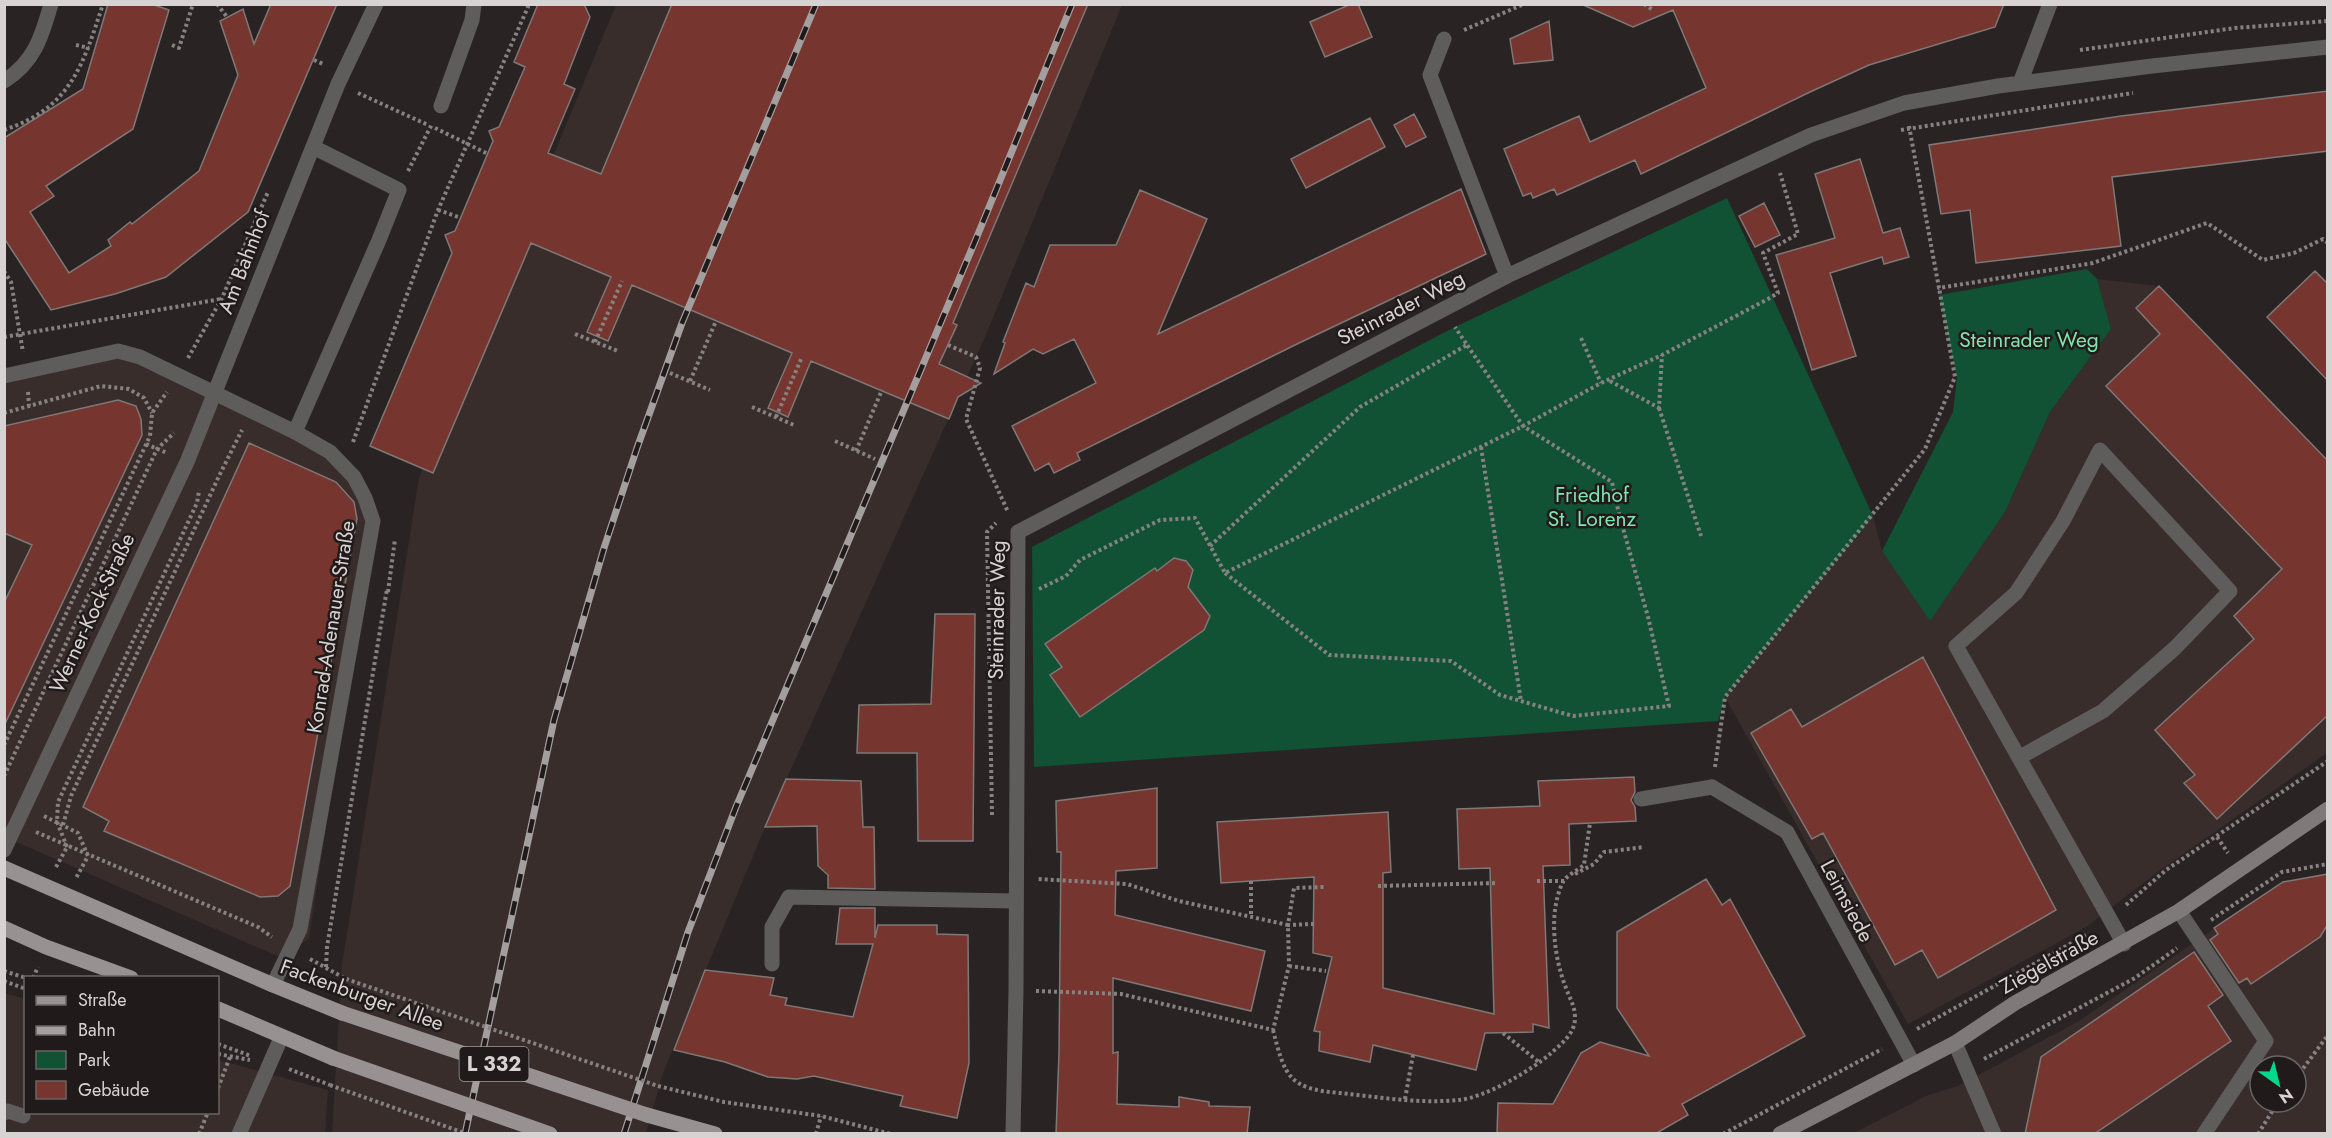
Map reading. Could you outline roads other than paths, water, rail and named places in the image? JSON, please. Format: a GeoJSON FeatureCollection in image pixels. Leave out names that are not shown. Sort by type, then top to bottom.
{"type":"FeatureCollection","features":[{"type":"Feature","properties":{"kind":"main road","name":"Ziegelstraße"},"geometry":{"type":"LineString","coordinates":[[1780,1134],[1955,1043],[2014,1003],[2124,944],[2179,911],[2328,809]]}},
{"type":"Feature","properties":{"kind":"main road","name":"Fackenburger Allee"},"geometry":{"type":"LineString","coordinates":[[4,868],[342,1013],[646,1115],[712,1133]]}},
{"type":"Feature","properties":{"kind":"main road"},"geometry":{"type":"LineString","coordinates":[[4,928],[46,947],[126,976]]}},
{"type":"Feature","properties":{"kind":"main road","name":"L 332"},"geometry":{"type":"LineString","coordinates":[[219,1009],[281,1038],[333,1058],[550,1134]]}},
{"type":"Feature","properties":{"kind":"street"},"geometry":{"type":"LineString","coordinates":[[4,81],[13,76],[31,58],[39,44],[51,4]]}},
{"type":"Feature","properties":{"kind":"street","name":"Am Bahnhof"},"geometry":{"type":"LineString","coordinates":[[216,393],[313,147],[376,4]]}},
{"type":"Feature","properties":{"kind":"street"},"geometry":{"type":"LineString","coordinates":[[441,106],[472,20],[474,4]]}},
{"type":"Feature","properties":{"kind":"street"},"geometry":{"type":"LineString","coordinates":[[2020,83],[2050,4]]}},
{"type":"Feature","properties":{"kind":"street"},"geometry":{"type":"LineString","coordinates":[[1444,39],[1430,75],[1507,276]]}},
{"type":"Feature","properties":{"kind":"street","name":"Steinrader Weg"},"geometry":{"type":"LineString","coordinates":[[1013,1134],[1016,990],[1017,532],[1507,276],[1811,135],[1904,103],[2020,83],[2328,47]]}},
{"type":"Feature","properties":{"kind":"street"},"geometry":{"type":"LineString","coordinates":[[295,432],[380,240],[399,190],[313,147]]}},
{"type":"Feature","properties":{"kind":"street","name":"Konrad-Adenauer-Straße"},"geometry":{"type":"LineString","coordinates":[[4,376],[118,351],[140,357],[295,432],[330,452],[354,477],[365,498],[373,521],[300,929],[273,985]]}},
{"type":"Feature","properties":{"kind":"street","name":"Werner-Kock-Straße"},"geometry":{"type":"LineString","coordinates":[[4,850],[187,462],[216,393]]}},
{"type":"Feature","properties":{"kind":"street"},"geometry":{"type":"LineString","coordinates":[[2020,757],[2103,711],[2175,648],[2230,591],[2100,450],[2063,521],[2016,593],[1956,646],[2124,944]]}},
{"type":"Feature","properties":{"kind":"street","name":"Leimsiede"},"geometry":{"type":"LineString","coordinates":[[1641,799],[1712,787],[1786,832],[1914,1065]]}},
{"type":"Feature","properties":{"kind":"street"},"geometry":{"type":"LineString","coordinates":[[772,964],[772,927],[789,897],[1016,901]]}},
{"type":"Feature","properties":{"kind":"street"},"geometry":{"type":"LineString","coordinates":[[2179,911],[2266,1041],[2204,1134]]}},
{"type":"Feature","properties":{"kind":"street"},"geometry":{"type":"LineString","coordinates":[[239,1134],[281,1038]]}},
{"type":"Feature","properties":{"kind":"street"},"geometry":{"type":"LineString","coordinates":[[1955,1043],[1994,1134]]}},
{"type":"Feature","properties":{"kind":"street"},"geometry":{"type":"LineString","coordinates":[[4,1113],[8,1111],[23,1116]]}},
{"type":"Feature","properties":{"kind":"railway"},"geometry":{"type":"LineString","coordinates":[[465,1134],[554,720],[604,548],[682,323],[816,4]]}},
{"type":"Feature","properties":{"kind":"railway"},"geometry":{"type":"LineString","coordinates":[[624,1134],[688,932],[736,807],[976,239],[1072,4]]}},
{"type":"Feature","properties":{"kind":"park label","name":"Friedhof St. Lorenz"},"geometry":{"type":"Point","coordinates":[1592,507]}}]}
